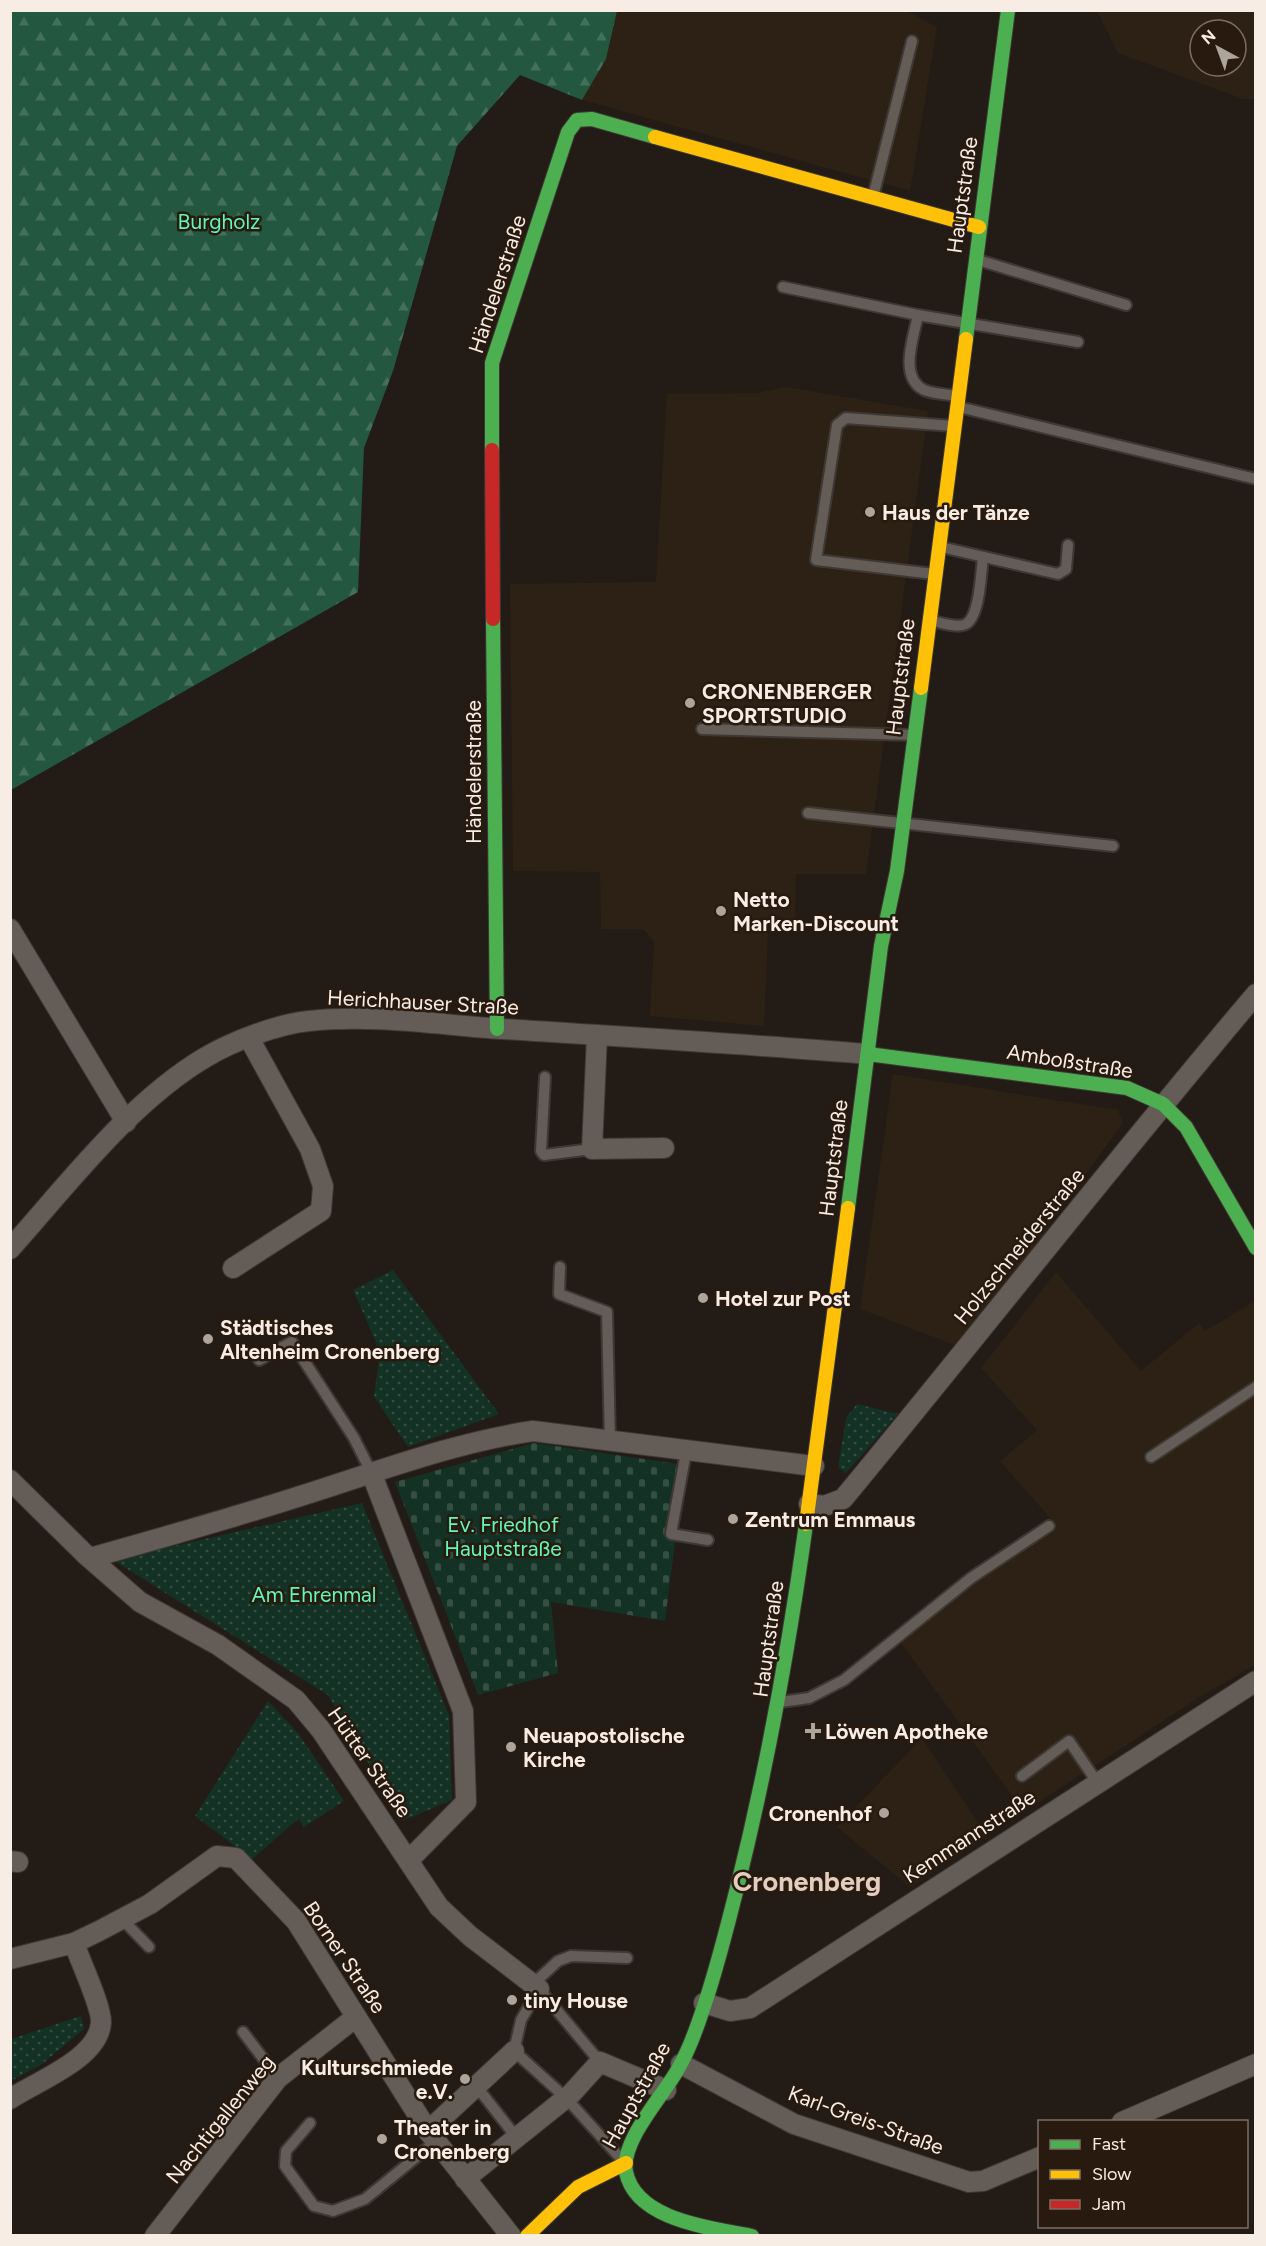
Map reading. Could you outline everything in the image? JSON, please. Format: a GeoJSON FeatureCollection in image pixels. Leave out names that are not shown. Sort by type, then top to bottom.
{"type":"FeatureCollection","features":[{"type":"Feature","properties":{"kind":"main road","name":"Hauptstraße"},"geometry":{"type":"LineString","coordinates":[[526,2235],[578,2187],[626,2163],[631,2145],[681,2064],[704,2003],[758,1808],[780,1702],[809,1504],[881,946],[897,871],[1008,10]]}},
{"type":"Feature","properties":{"kind":"main road","name":"Händelerstraße"},"geometry":{"type":"LineString","coordinates":[[497,1029],[491,374],[492,363],[568,132],[577,120],[592,119],[979,227]]}},
{"type":"Feature","properties":{"kind":"main road","name":"Amboßstraße"},"geometry":{"type":"LineString","coordinates":[[868,1054],[1127,1088],[1162,1104],[1186,1127],[1256,1248]]}},
{"type":"Feature","properties":{"kind":"main road"},"geometry":{"type":"LineString","coordinates":[[626,2163],[630,2182],[640,2198],[665,2213],[693,2229],[752,2235]]}},
{"type":"Feature","properties":{"kind":"street"},"geometry":{"type":"LineString","coordinates":[[10,929],[126,1122]]}},
{"type":"Feature","properties":{"kind":"street","name":"Holzschneiderstraße"},"geometry":{"type":"LineString","coordinates":[[809,1504],[825,1506],[843,1499],[1013,1293],[1162,1104],[1256,994]]}},
{"type":"Feature","properties":{"kind":"street","name":"Herichhauser Straße"},"geometry":{"type":"LineString","coordinates":[[10,1249],[148,1099],[180,1074],[208,1056],[249,1038],[307,1021],[367,1020],[868,1054]]}},
{"type":"Feature","properties":{"kind":"street"},"geometry":{"type":"LineString","coordinates":[[597,1035],[592,1149],[664,1148]]}},
{"type":"Feature","properties":{"kind":"street"},"geometry":{"type":"LineString","coordinates":[[233,1269],[321,1211],[323,1186],[309,1149],[249,1038]]}},
{"type":"Feature","properties":{"kind":"street"},"geometry":{"type":"LineString","coordinates":[[90,1558],[225,1520],[371,1472],[506,1435],[533,1431],[814,1467]]}},
{"type":"Feature","properties":{"kind":"street"},"geometry":{"type":"LineString","coordinates":[[371,1472],[463,1711],[466,1802],[409,1860]]}},
{"type":"Feature","properties":{"kind":"street","name":"Hütter Straße"},"geometry":{"type":"LineString","coordinates":[[10,1480],[90,1558],[140,1602],[218,1645],[296,1700],[321,1730],[439,1907],[470,1936],[536,1987]]}},
{"type":"Feature","properties":{"kind":"street","name":"Kemmannstraße"},"geometry":{"type":"LineString","coordinates":[[704,2003],[730,2011],[750,2008],[1097,1782],[1256,1682]]}},
{"type":"Feature","properties":{"kind":"street","name":"Borner Straße"},"geometry":{"type":"LineString","coordinates":[[10,1959],[74,1943],[150,1904],[217,1856],[236,1857],[296,1921],[432,2136],[511,2235]]}},
{"type":"Feature","properties":{"kind":"street"},"geometry":{"type":"LineString","coordinates":[[10,2099],[82,2056],[96,2037],[101,2023],[99,2011],[74,1943]]}},
{"type":"Feature","properties":{"kind":"street","name":"Nachtigallenweg"},"geometry":{"type":"LineString","coordinates":[[154,2235],[278,2078],[356,2017]]}},
{"type":"Feature","properties":{"kind":"street"},"geometry":{"type":"LineString","coordinates":[[432,2136],[514,2051]]}},
{"type":"Feature","properties":{"kind":"street"},"geometry":{"type":"LineString","coordinates":[[465,2179],[566,2098],[584,2082],[600,2062]]}},
{"type":"Feature","properties":{"kind":"street","name":"Hütter Straße"},"geometry":{"type":"LineString","coordinates":[[600,2062],[666,2090]]}},
{"type":"Feature","properties":{"kind":"street","name":"Karl-Greis-Straße"},"geometry":{"type":"LineString","coordinates":[[681,2064],[794,2124],[969,2182],[983,2181],[1038,2158]]}},
{"type":"Feature","properties":{"kind":"street"},"geometry":{"type":"LineString","coordinates":[[1124,2120],[1256,2064]]}},
{"type":"Feature","properties":{"kind":"lane"},"geometry":{"type":"LineString","coordinates":[[873,197],[912,41]]}},
{"type":"Feature","properties":{"kind":"lane"},"geometry":{"type":"LineString","coordinates":[[975,259],[1126,305]]}},
{"type":"Feature","properties":{"kind":"lane"},"geometry":{"type":"LineString","coordinates":[[783,286],[918,315],[1078,342]]}},
{"type":"Feature","properties":{"kind":"lane"},"geometry":{"type":"LineString","coordinates":[[918,315],[908,362],[914,379],[923,390],[956,401],[1256,479]]}},
{"type":"Feature","properties":{"kind":"lane"},"geometry":{"type":"LineString","coordinates":[[934,574],[816,560],[837,425],[846,418],[953,426]]}},
{"type":"Feature","properties":{"kind":"lane"},"geometry":{"type":"LineString","coordinates":[[938,547],[1058,574],[1066,568],[1068,545]]}},
{"type":"Feature","properties":{"kind":"lane"},"geometry":{"type":"LineString","coordinates":[[929,620],[957,626],[966,624],[975,616],[983,557]]}},
{"type":"Feature","properties":{"kind":"lane"},"geometry":{"type":"LineString","coordinates":[[702,729],[914,735]]}},
{"type":"Feature","properties":{"kind":"lane"},"geometry":{"type":"LineString","coordinates":[[808,813],[1113,846]]}},
{"type":"Feature","properties":{"kind":"lane"},"geometry":{"type":"LineString","coordinates":[[545,1077],[541,1151],[544,1155],[592,1149]]}},
{"type":"Feature","properties":{"kind":"lane"},"geometry":{"type":"LineString","coordinates":[[560,1267],[559,1294],[607,1312],[610,1442]]}},
{"type":"Feature","properties":{"kind":"lane"},"geometry":{"type":"LineString","coordinates":[[259,1359],[292,1342],[354,1438],[371,1472]]}},
{"type":"Feature","properties":{"kind":"lane"},"geometry":{"type":"LineString","coordinates":[[1151,1457],[1256,1387]]}},
{"type":"Feature","properties":{"kind":"lane"},"geometry":{"type":"LineString","coordinates":[[686,1452],[671,1534],[708,1540]]}},
{"type":"Feature","properties":{"kind":"lane"},"geometry":{"type":"LineString","coordinates":[[780,1702],[809,1698],[844,1680],[971,1578],[1049,1526]]}},
{"type":"Feature","properties":{"kind":"lane"},"geometry":{"type":"LineString","coordinates":[[1022,1776],[1069,1741],[1097,1782]]}},
{"type":"Feature","properties":{"kind":"lane"},"geometry":{"type":"LineString","coordinates":[[122,1919],[148,1947]]}},
{"type":"Feature","properties":{"kind":"lane"},"geometry":{"type":"LineString","coordinates":[[626,2163],[566,2098],[514,2051],[521,2020],[536,1987],[558,1960],[572,1956],[627,1958]]}},
{"type":"Feature","properties":{"kind":"lane","name":"Hütter Straße"},"geometry":{"type":"LineString","coordinates":[[536,1987],[600,2062]]}},
{"type":"Feature","properties":{"kind":"lane"},"geometry":{"type":"LineString","coordinates":[[243,2032],[278,2078]]}},
{"type":"Feature","properties":{"kind":"lane"},"geometry":{"type":"LineString","coordinates":[[477,2087],[517,2138]]}},
{"type":"Feature","properties":{"kind":"lane"},"geometry":{"type":"LineString","coordinates":[[310,2123],[286,2151],[285,2166],[314,2206],[333,2211],[365,2199],[432,2136]]}},
{"type":"Feature","properties":{"kind":"shaded area"},"geometry":{"type":"Polygon","coordinates":[[[617,11],[907,11],[937,27],[910,191],[582,100],[606,59],[617,11]]]}},
{"type":"Feature","properties":{"kind":"shaded area"},"geometry":{"type":"Polygon","coordinates":[[[1097,11],[1255,11],[1255,99],[1243,99],[1118,53],[1097,11]]]}},
{"type":"Feature","properties":{"kind":"shaded area"},"geometry":{"type":"Polygon","coordinates":[[[786,387],[928,411],[866,874],[796,874],[795,931],[768,932],[764,1026],[650,1016],[654,941],[643,929],[601,929],[600,872],[513,871],[510,584],[656,582],[667,394],[756,393],[786,387]]]}},
{"type":"Feature","properties":{"kind":"shaded area"},"geometry":{"type":"Polygon","coordinates":[[[893,1074],[1118,1110],[1123,1123],[1051,1222],[1032,1260],[957,1346],[860,1309],[893,1074]]]}},
{"type":"Feature","properties":{"kind":"shaded area"},"geometry":{"type":"Polygon","coordinates":[[[1056,1272],[1141,1371],[1199,1323],[1205,1331],[1255,1301],[1255,1665],[1195,1700],[1024,1812],[901,1643],[846,1685],[807,1703],[808,1690],[840,1677],[971,1571],[1050,1518],[1000,1461],[1037,1430],[981,1368],[1056,1272]]]}},
{"type":"Feature","properties":{"kind":"shaded area"},"geometry":{"type":"Polygon","coordinates":[[[922,1738],[987,1836],[910,1887],[837,1827],[922,1738]]]}},
{"type":"Feature","properties":{"kind":"green space","name":"Burgholz"},"geometry":{"type":"Polygon","coordinates":[[[11,10],[617,11],[606,59],[582,100],[520,75],[457,146],[393,371],[364,448],[358,592],[11,790],[11,10]]]}},
{"type":"Feature","properties":{"kind":"green space"},"geometry":{"type":"Polygon","coordinates":[[[393,1270],[499,1414],[408,1447],[374,1397],[380,1351],[353,1290],[393,1270]]]}},
{"type":"Feature","properties":{"kind":"green space"},"geometry":{"type":"Polygon","coordinates":[[[857,1404],[898,1414],[846,1473],[838,1468],[846,1418],[857,1404]]]}},
{"type":"Feature","properties":{"kind":"green space","name":"Ev. Friedhof Hauptstraße"},"geometry":{"type":"Polygon","coordinates":[[[534,1443],[678,1464],[670,1537],[675,1543],[665,1621],[551,1602],[558,1673],[478,1695],[395,1482],[534,1443]]]}},
{"type":"Feature","properties":{"kind":"green space","name":"Am Ehrenmal"},"geometry":{"type":"Polygon","coordinates":[[[362,1503],[449,1715],[452,1800],[402,1821],[328,1695],[113,1560],[362,1503]]]}},
{"type":"Feature","properties":{"kind":"green space"},"geometry":{"type":"Polygon","coordinates":[[[268,1701],[298,1733],[344,1801],[304,1827],[298,1819],[250,1861],[240,1850],[195,1816],[268,1701]]]}},
{"type":"Feature","properties":{"kind":"green space"},"geometry":{"type":"Polygon","coordinates":[[[81,2016],[84,2029],[42,2064],[11,2081],[11,2039],[81,2016]]]}},
{"type":"Feature","properties":{"kind":"traffic: fast"},"geometry":{"type":"LineString","coordinates":[[966,339],[1008,10]]}},
{"type":"Feature","properties":{"kind":"traffic: fast"},"geometry":{"type":"LineString","coordinates":[[492,450],[492,363],[568,132],[577,120],[592,119],[655,137]]}},
{"type":"Feature","properties":{"kind":"traffic: fast"},"geometry":{"type":"LineString","coordinates":[[493,619],[497,1029]]}},
{"type":"Feature","properties":{"kind":"traffic: fast"},"geometry":{"type":"LineString","coordinates":[[848,1208],[881,946],[897,871],[921,688]]}},
{"type":"Feature","properties":{"kind":"traffic: fast"},"geometry":{"type":"LineString","coordinates":[[868,1054],[1127,1088],[1163,1104],[1186,1127],[1256,1248]]}},
{"type":"Feature","properties":{"kind":"traffic: fast"},"geometry":{"type":"LineString","coordinates":[[752,2236],[698,2225],[660,2212],[644,2202],[633,2188],[626,2172],[626,2160],[636,2133],[672,2080],[685,2056],[699,2022],[716,1968],[768,1753],[785,1662],[806,1524]]}},
{"type":"Feature","properties":{"kind":"traffic: slow"},"geometry":{"type":"LineString","coordinates":[[655,137],[979,227]]}},
{"type":"Feature","properties":{"kind":"traffic: slow"},"geometry":{"type":"LineString","coordinates":[[921,688],[966,339]]}},
{"type":"Feature","properties":{"kind":"traffic: slow"},"geometry":{"type":"LineString","coordinates":[[806,1524],[848,1208]]}},
{"type":"Feature","properties":{"kind":"traffic: slow"},"geometry":{"type":"LineString","coordinates":[[527,2236],[578,2187],[626,2163]]}},
{"type":"Feature","properties":{"kind":"traffic: jam"},"geometry":{"type":"LineString","coordinates":[[492,450],[493,619]]}},
{"type":"Feature","properties":{"kind":"place","name":"Haus der Tänze"},"geometry":{"type":"Point","coordinates":[870,512]}},
{"type":"Feature","properties":{"kind":"place","name":"CRONENBERGER SPORTSTUDIO"},"geometry":{"type":"Point","coordinates":[690,703]}},
{"type":"Feature","properties":{"kind":"place","name":"Netto Marken-Discount"},"geometry":{"type":"Point","coordinates":[721,911]}},
{"type":"Feature","properties":{"kind":"place","name":"Hotel zur Post"},"geometry":{"type":"Point","coordinates":[703,1298]}},
{"type":"Feature","properties":{"kind":"place","name":"Städtisches Altenheim Cronenberg"},"geometry":{"type":"Point","coordinates":[208,1339]}},
{"type":"Feature","properties":{"kind":"place","name":"Zentrum Emmaus"},"geometry":{"type":"Point","coordinates":[733,1519]}},
{"type":"Feature","properties":{"kind":"place","name":"Löwen Apotheke"},"geometry":{"type":"Point","coordinates":[813,1731]}},
{"type":"Feature","properties":{"kind":"place","name":"Neuapostolische Kirche"},"geometry":{"type":"Point","coordinates":[511,1747]}},
{"type":"Feature","properties":{"kind":"place","name":"Cronenhof"},"geometry":{"type":"Point","coordinates":[884,1813]}},
{"type":"Feature","properties":{"kind":"place","name":"tiny House"},"geometry":{"type":"Point","coordinates":[512,2000]}},
{"type":"Feature","properties":{"kind":"place","name":"Kulturschmiede e.V."},"geometry":{"type":"Point","coordinates":[465,2079]}},
{"type":"Feature","properties":{"kind":"place","name":"Theater in Cronenberg"},"geometry":{"type":"Point","coordinates":[382,2139]}},
{"type":"Feature","properties":{"kind":"district","name":"Cronenberg"},"geometry":{"type":"Point","coordinates":[807,1881]}}]}
